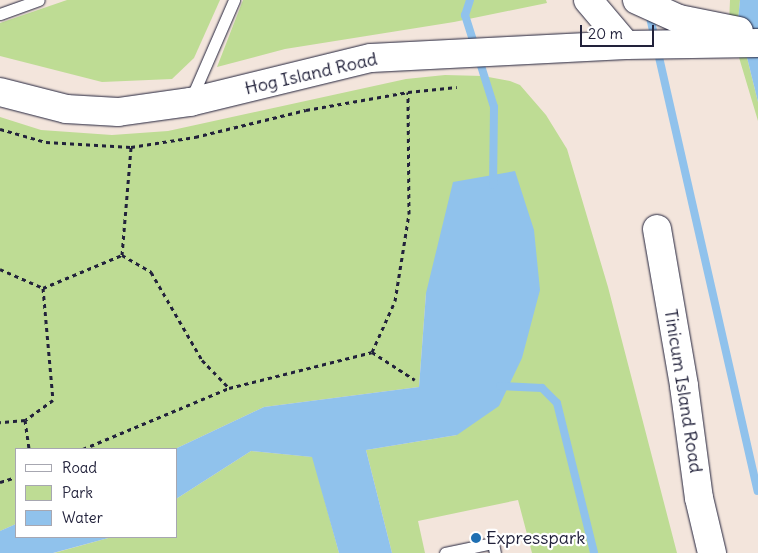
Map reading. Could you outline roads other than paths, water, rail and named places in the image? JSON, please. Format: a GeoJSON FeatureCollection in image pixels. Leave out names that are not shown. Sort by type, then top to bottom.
{"type":"FeatureCollection","features":[{"type":"Feature","properties":{"kind":"street"},"geometry":{"type":"LineString","coordinates":[[588,0],[633,45]]}},
{"type":"Feature","properties":{"kind":"street"},"geometry":{"type":"LineString","coordinates":[[637,0],[679,19],[714,28],[758,34]]}},
{"type":"Feature","properties":{"kind":"street","name":"Hog Island Road"},"geometry":{"type":"LineString","coordinates":[[0,92],[39,104],[91,111],[143,110],[190,102],[371,58],[504,50],[758,43]]}},
{"type":"Feature","properties":{"kind":"street","name":"Tinicum Island Road"},"geometry":{"type":"LineString","coordinates":[[657,229],[684,386],[699,498],[712,553]]}},
{"type":"Feature","properties":{"kind":"lane"},"geometry":{"type":"LineString","coordinates":[[0,14],[39,0]]}},
{"type":"Feature","properties":{"kind":"lane"},"geometry":{"type":"LineString","coordinates":[[190,102],[234,0]]}},
{"type":"Feature","properties":{"kind":"lane"},"geometry":{"type":"LineString","coordinates":[[445,553],[493,543],[496,553]]}},
{"type":"Feature","properties":{"kind":"water"},"geometry":{"type":"Polygon","coordinates":[[[740,0],[758,0],[758,102],[738,21],[740,0]]]}},
{"type":"Feature","properties":{"kind":"water"},"geometry":{"type":"Polygon","coordinates":[[[515,171],[534,230],[540,290],[522,358],[499,406],[457,435],[366,450],[392,553],[339,553],[312,457],[251,451],[178,498],[177,448],[264,407],[419,387],[426,293],[453,182],[515,171]]]}},
{"type":"Feature","properties":{"kind":"water"},"geometry":{"type":"Polygon","coordinates":[[[15,524],[15,538],[108,538],[53,553],[0,553],[0,531],[15,524]]]}},
{"type":"Feature","properties":{"kind":"waterway"},"geometry":{"type":"LineString","coordinates":[[470,0],[465,15],[494,107],[493,185]]}},
{"type":"Feature","properties":{"kind":"waterway"},"geometry":{"type":"LineString","coordinates":[[649,13],[758,491]]}},
{"type":"Feature","properties":{"kind":"waterway"},"geometry":{"type":"LineString","coordinates":[[500,386],[542,388],[557,403],[594,553]]}},
{"type":"Feature","properties":{"kind":"place","name":"Expresspark"},"geometry":{"type":"Point","coordinates":[476,538]}}]}
